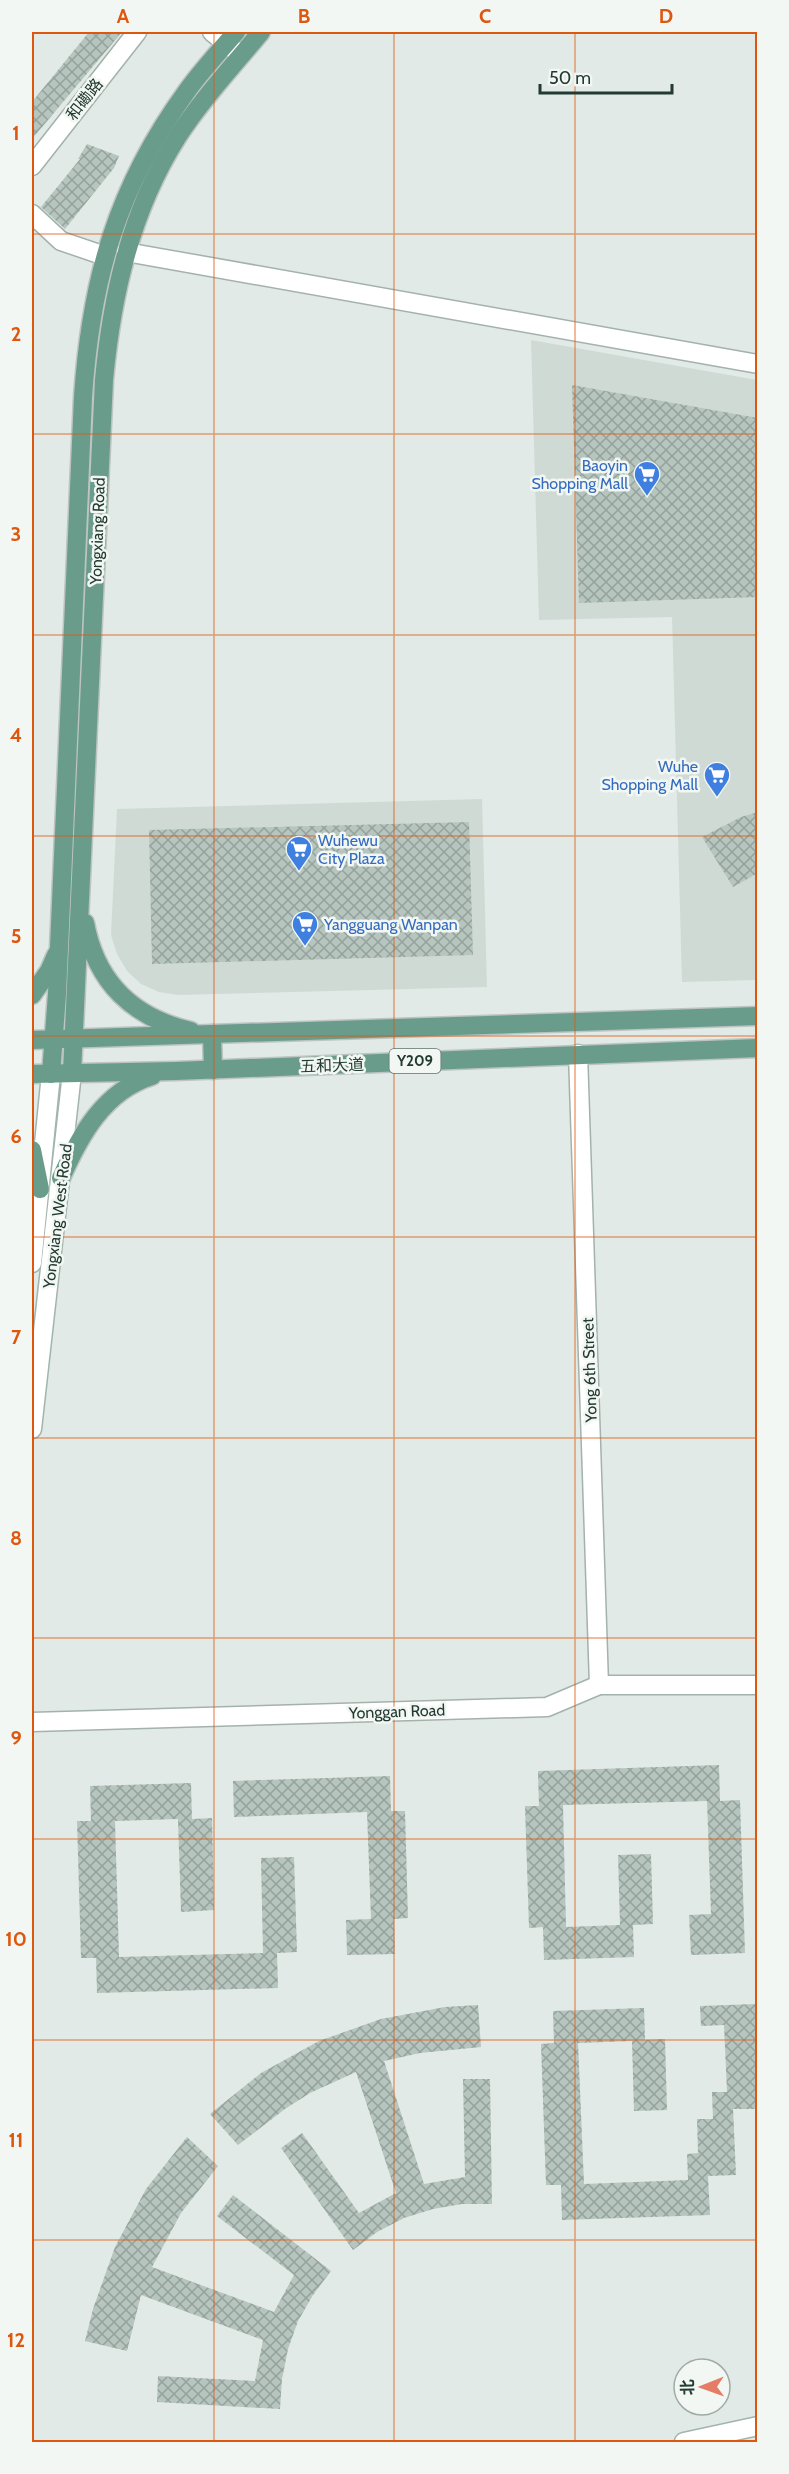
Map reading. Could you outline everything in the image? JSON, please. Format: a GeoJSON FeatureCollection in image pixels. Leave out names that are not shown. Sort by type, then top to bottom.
{"type":"FeatureCollection","features":[{"type":"Feature","properties":{"kind":"main road","name":"Yongxiang Road"},"geometry":{"type":"LineString","coordinates":[[72,1073],[104,380],[110,321],[126,252],[142,204],[160,166],[180,134],[242,55],[253,34]]}},
{"type":"Feature","properties":{"kind":"main road","name":"Yongxiang Road"},"geometry":{"type":"LineString","coordinates":[[51,1074],[60,936],[83,397],[92,310],[105,256],[127,194],[144,157],[188,89],[231,37]]}},
{"type":"Feature","properties":{"kind":"main road"},"geometry":{"type":"LineString","coordinates":[[81,905],[93,951],[113,987],[127,1002],[161,1021],[209,1034],[213,1070]]}},
{"type":"Feature","properties":{"kind":"main road"},"geometry":{"type":"LineString","coordinates":[[32,995],[49,971],[60,936]]}},
{"type":"Feature","properties":{"kind":"main road","name":"Y209"},"geometry":{"type":"LineString","coordinates":[[32,1040],[758,1016]]}},
{"type":"Feature","properties":{"kind":"main road","name":"五和大道"},"geometry":{"type":"LineString","coordinates":[[51,1074],[213,1070],[758,1048]]}},
{"type":"Feature","properties":{"kind":"main road"},"geometry":{"type":"LineString","coordinates":[[61,1178],[84,1132],[109,1101],[136,1081],[176,1071]]}},
{"type":"Feature","properties":{"kind":"main road","name":"Y209"},"geometry":{"type":"LineString","coordinates":[[32,1074],[51,1074]]}},
{"type":"Feature","properties":{"kind":"main road"},"geometry":{"type":"LineString","coordinates":[[32,1150],[40,1189]]}},
{"type":"Feature","properties":{"kind":"street","name":"和磡路"},"geometry":{"type":"LineString","coordinates":[[32,165],[137,32]]}},
{"type":"Feature","properties":{"kind":"street"},"geometry":{"type":"LineString","coordinates":[[212,32],[231,37],[242,55]]}},
{"type":"Feature","properties":{"kind":"street"},"geometry":{"type":"LineString","coordinates":[[32,214],[61,241],[105,256]]}},
{"type":"Feature","properties":{"kind":"street"},"geometry":{"type":"LineString","coordinates":[[126,252],[758,364]]}},
{"type":"Feature","properties":{"kind":"street","name":"Yong 6th Street"},"geometry":{"type":"LineString","coordinates":[[578,1054],[599,1685]]}},
{"type":"Feature","properties":{"kind":"street","name":"Yongxiang West Road"},"geometry":{"type":"LineString","coordinates":[[32,1429],[72,1073]]}},
{"type":"Feature","properties":{"kind":"street","name":"Yongxiang West Road"},"geometry":{"type":"LineString","coordinates":[[32,1263],[51,1074]]}},
{"type":"Feature","properties":{"kind":"street","name":"Yonggan Road"},"geometry":{"type":"LineString","coordinates":[[32,1722],[547,1707],[599,1685],[758,1685]]}},
{"type":"Feature","properties":{"kind":"street"},"geometry":{"type":"LineString","coordinates":[[684,2442],[758,2426]]}},
{"type":"Feature","properties":{"kind":"shaded area","name":"Baoyin Shopping Mall"},"geometry":{"type":"Polygon","coordinates":[[[531,340],[757,380],[757,980],[682,982],[672,617],[539,620],[531,340]]]}},
{"type":"Feature","properties":{"kind":"shaded area","name":"Wuhewu City Plaza"},"geometry":{"type":"Polygon","coordinates":[[[482,799],[487,987],[178,995],[159,992],[141,984],[127,971],[117,954],[111,935],[117,809],[482,799]]]}},
{"type":"Feature","properties":{"kind":"building"},"geometry":{"type":"Polygon","coordinates":[[[89,32],[122,32],[32,139],[32,102],[89,32]]]}},
{"type":"Feature","properties":{"kind":"building"},"geometry":{"type":"Polygon","coordinates":[[[87,144],[119,156],[114,168],[65,229],[41,207],[80,159],[78,159],[87,144]]]}},
{"type":"Feature","properties":{"kind":"building","name":"Baoyin Shopping Mall"},"geometry":{"type":"Polygon","coordinates":[[[572,385],[758,418],[758,597],[579,603],[572,385]]]}},
{"type":"Feature","properties":{"kind":"building"},"geometry":{"type":"Polygon","coordinates":[[[758,812],[758,873],[733,887],[702,837],[741,817],[758,812]]]}},
{"type":"Feature","properties":{"kind":"building","name":"Wuhewu City Plaza"},"geometry":{"type":"Polygon","coordinates":[[[469,822],[473,955],[152,964],[149,830],[469,822]]]}},
{"type":"Feature","properties":{"kind":"building"},"geometry":{"type":"Polygon","coordinates":[[[719,1765],[720,1801],[740,1800],[745,1953],[691,1955],[689,1915],[711,1914],[707,1801],[563,1805],[566,1927],[620,1925],[618,1855],[651,1854],[653,1924],[633,1925],[634,1957],[544,1960],[543,1927],[529,1928],[525,1806],[539,1806],[538,1771],[719,1765]]]}},
{"type":"Feature","properties":{"kind":"building"},"geometry":{"type":"Polygon","coordinates":[[[390,1776],[391,1811],[405,1811],[408,1918],[394,1919],[395,1954],[347,1955],[346,1920],[371,1919],[367,1812],[234,1817],[233,1781],[390,1776]]]}},
{"type":"Feature","properties":{"kind":"building"},"geometry":{"type":"Polygon","coordinates":[[[191,1783],[192,1819],[212,1818],[214,1910],[181,1912],[178,1819],[115,1821],[119,1957],[263,1953],[261,1858],[294,1857],[297,1952],[277,1953],[278,1988],[97,1993],[96,1958],[81,1958],[77,1821],[91,1821],[90,1786],[191,1783]]]}},
{"type":"Feature","properties":{"kind":"building"},"geometry":{"type":"Polygon","coordinates":[[[755,2004],[758,2109],[733,2109],[736,2175],[708,2176],[710,2215],[562,2220],[561,2185],[546,2185],[541,2044],[554,2043],[553,2011],[644,2008],[645,2040],[665,2039],[667,2110],[634,2111],[632,2041],[578,2043],[584,2184],[688,2180],[687,2154],[698,2153],[697,2119],[713,2119],[712,2092],[727,2092],[724,2025],[701,2026],[700,2006],[755,2004]]]}},
{"type":"Feature","properties":{"kind":"building"},"geometry":{"type":"Polygon","coordinates":[[[478,2005],[481,2047],[420,2053],[384,2061],[424,2184],[465,2177],[463,2079],[490,2079],[492,2204],[462,2204],[433,2209],[404,2218],[377,2232],[353,2250],[281,2148],[302,2133],[359,2213],[396,2193],[356,2072],[310,2093],[238,2145],[210,2114],[261,2073],[319,2041],[381,2019],[445,2007],[478,2005]]]}},
{"type":"Feature","properties":{"kind":"building"},"geometry":{"type":"Polygon","coordinates":[[[187,2137],[218,2166],[181,2213],[152,2267],[274,2312],[294,2275],[217,2216],[233,2195],[331,2271],[313,2295],[298,2321],[288,2349],[282,2379],[280,2409],[157,2402],[158,2376],[255,2381],[263,2340],[141,2295],[127,2351],[85,2341],[93,2309],[115,2247],[146,2189],[187,2137]]]}},
{"type":"Feature","properties":{"kind":"place","name":"Baoyin Shopping Mall"},"geometry":{"type":"Point","coordinates":[647,497]}},
{"type":"Feature","properties":{"kind":"place","name":"Wuhe Shopping Mall"},"geometry":{"type":"Point","coordinates":[717,798]}},
{"type":"Feature","properties":{"kind":"place","name":"Wuhewu City Plaza"},"geometry":{"type":"Point","coordinates":[299,872]}},
{"type":"Feature","properties":{"kind":"place","name":"Yangguang Wanpan"},"geometry":{"type":"Point","coordinates":[305,947]}}]}
